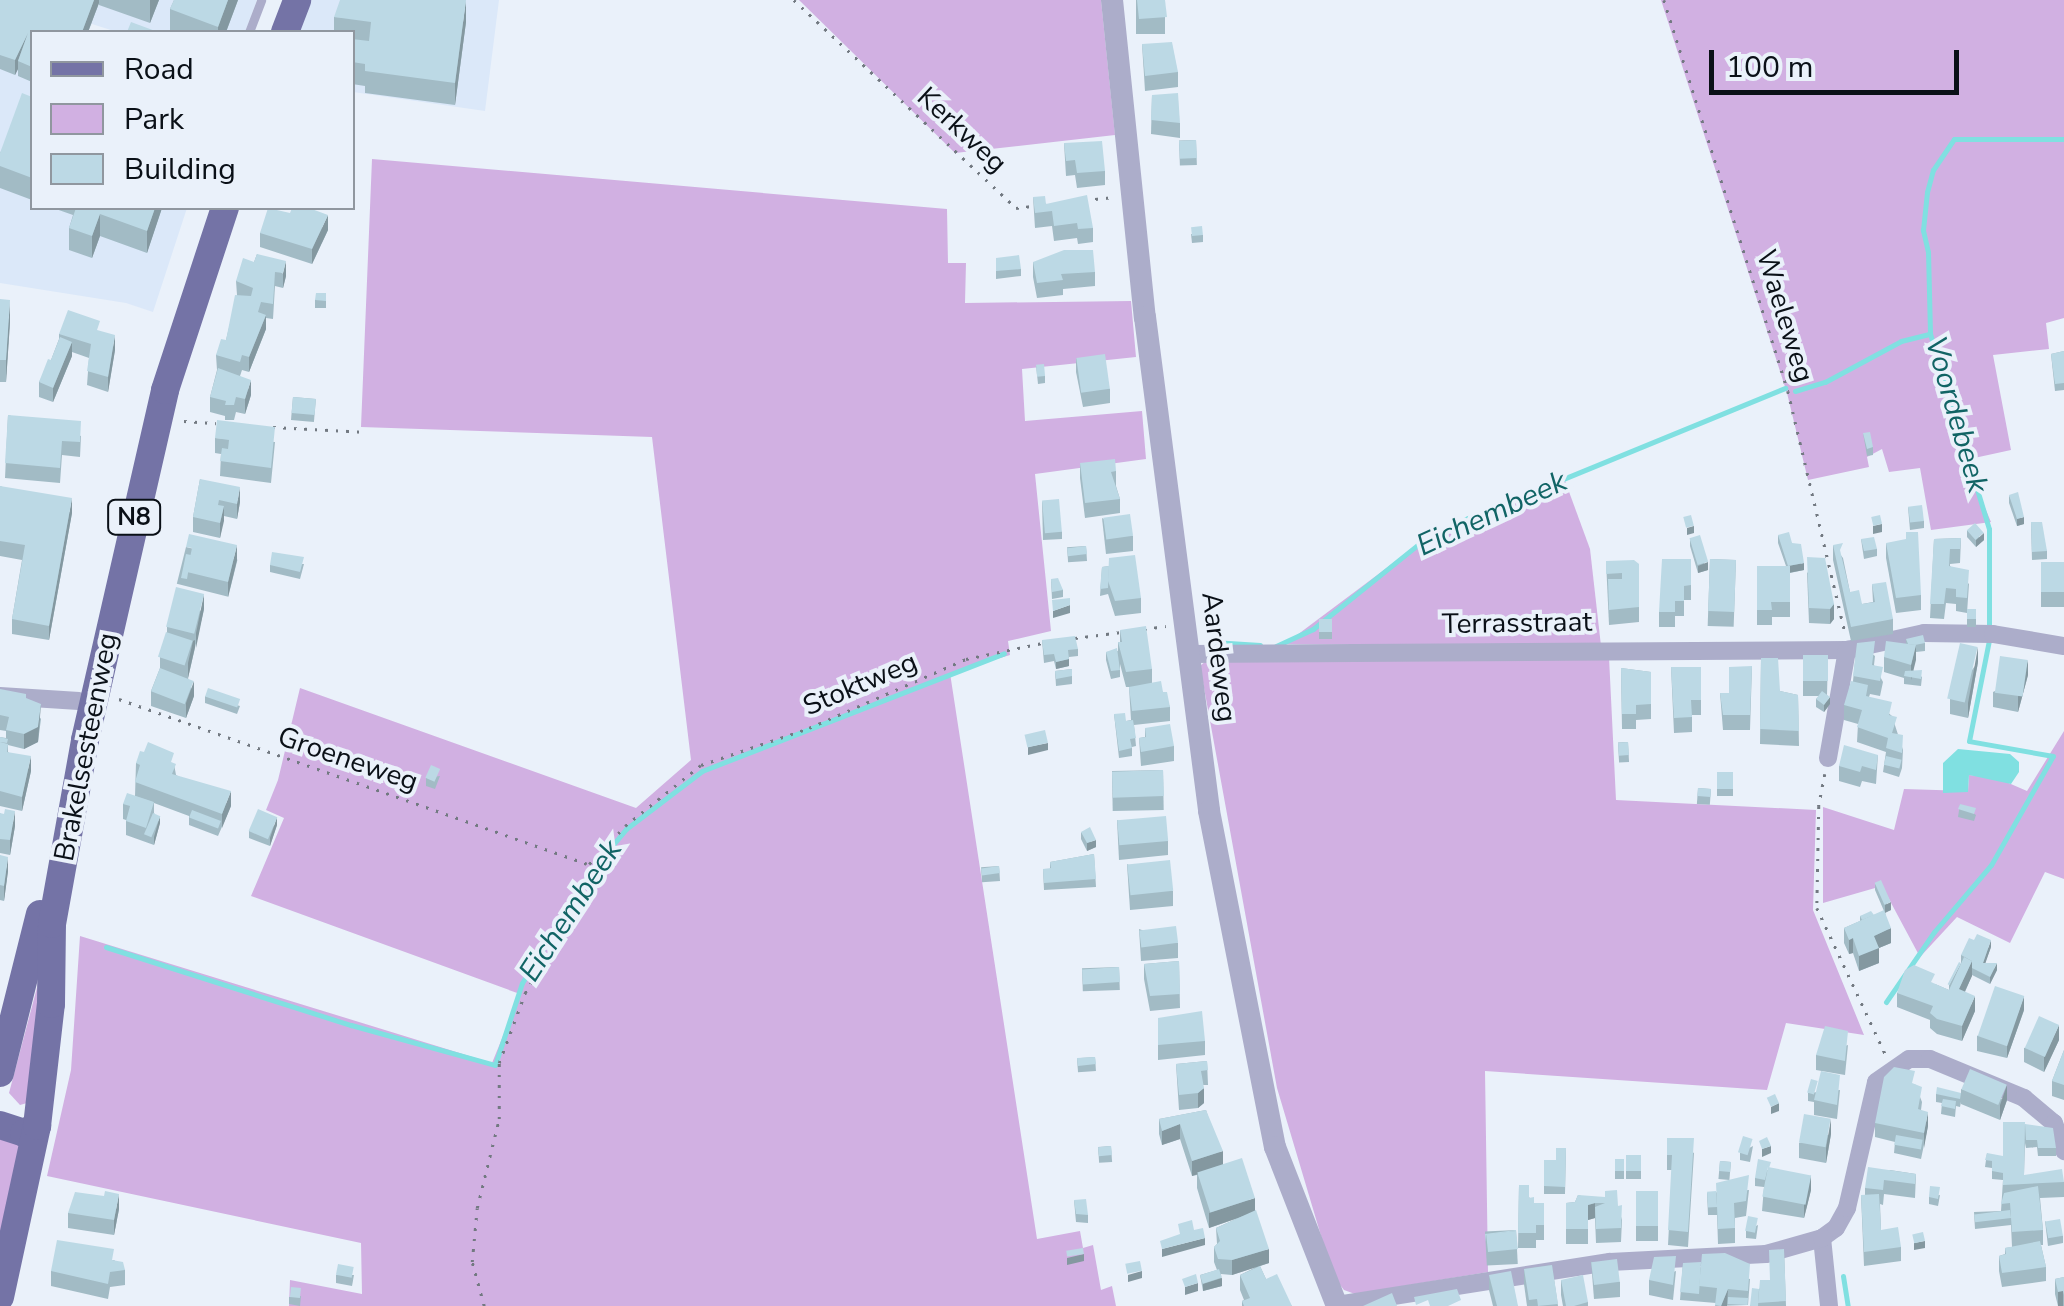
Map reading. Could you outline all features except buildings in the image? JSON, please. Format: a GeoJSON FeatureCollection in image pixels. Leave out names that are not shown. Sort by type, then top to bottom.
{"type":"FeatureCollection","features":[{"type":"Feature","properties":{"kind":"main road"},"geometry":{"type":"LineString","coordinates":[[278,30],[288,0]]}},
{"type":"Feature","properties":{"kind":"main road"},"geometry":{"type":"LineString","coordinates":[[286,30],[297,0]]}},
{"type":"Feature","properties":{"kind":"main road","name":"Brakelsesteenweg"},"geometry":{"type":"LineString","coordinates":[[0,1073],[32,951],[126,492],[181,301],[213,210]]}},
{"type":"Feature","properties":{"kind":"main road","name":"Brakelsesteenweg"},"geometry":{"type":"LineString","coordinates":[[0,1293],[36,1126],[50,1004],[52,924],[87,697],[157,419],[223,210]]}},
{"type":"Feature","properties":{"kind":"main road"},"geometry":{"type":"LineString","coordinates":[[0,1125],[24,1133],[36,1126]]}},
{"type":"Feature","properties":{"kind":"street","name":"Aardeweg"},"geometry":{"type":"LineString","coordinates":[[1112,0],[1209,811],[1275,1147],[1337,1306]]}},
{"type":"Feature","properties":{"kind":"street","name":"Terrasstraat"},"geometry":{"type":"LineString","coordinates":[[1188,654],[1847,650],[1924,633],[1993,634],[2064,646]]}},
{"type":"Feature","properties":{"kind":"street"},"geometry":{"type":"LineString","coordinates":[[1828,758],[1847,650]]}},
{"type":"Feature","properties":{"kind":"street"},"geometry":{"type":"LineString","coordinates":[[0,696],[87,697]]}},
{"type":"Feature","properties":{"kind":"street"},"geometry":{"type":"LineString","coordinates":[[1337,1306],[1610,1262],[1766,1254],[1822,1238],[1836,1228],[1847,1208],[1876,1082],[1908,1058],[1930,1059],[2024,1098],[2054,1123],[2064,1151]]}},
{"type":"Feature","properties":{"kind":"street"},"geometry":{"type":"LineString","coordinates":[[1822,1238],[1830,1306]]}},
{"type":"Feature","properties":{"kind":"lane"},"geometry":{"type":"LineString","coordinates":[[250,30],[261,0]]}},
{"type":"Feature","properties":{"kind":"path","name":"Kerkweg"},"geometry":{"type":"LineString","coordinates":[[794,0],[1016,208],[1034,206]]}},
{"type":"Feature","properties":{"kind":"path","name":"Waeleweg"},"geometry":{"type":"LineString","coordinates":[[1664,0],[1788,392],[1836,582],[1847,650]]}},
{"type":"Feature","properties":{"kind":"path"},"geometry":{"type":"LineString","coordinates":[[1070,202],[1133,194]]}},
{"type":"Feature","properties":{"kind":"path"},"geometry":{"type":"LineString","coordinates":[[157,419],[216,423]]}},
{"type":"Feature","properties":{"kind":"path"},"geometry":{"type":"LineString","coordinates":[[274,427],[368,432]]}},
{"type":"Feature","properties":{"kind":"path"},"geometry":{"type":"LineString","coordinates":[[1142,629],[1184,623]]}},
{"type":"Feature","properties":{"kind":"path"},"geometry":{"type":"LineString","coordinates":[[1067,639],[1123,632]]}},
{"type":"Feature","properties":{"kind":"path","name":"Stoktweg"},"geometry":{"type":"LineString","coordinates":[[589,864],[626,826],[701,765],[809,728],[966,659],[1049,642]]}},
{"type":"Feature","properties":{"kind":"path","name":"Groeneweg"},"geometry":{"type":"LineString","coordinates":[[87,697],[589,864]]}},
{"type":"Feature","properties":{"kind":"path"},"geometry":{"type":"LineString","coordinates":[[1828,758],[1819,806],[1817,908],[1892,1067]]}},
{"type":"Feature","properties":{"kind":"path"},"geometry":{"type":"LineString","coordinates":[[484,1306],[472,1262],[478,1208],[498,1118],[499,1062],[525,993],[594,873],[589,864]]}},
{"type":"Feature","properties":{"kind":"shaded area"},"geometry":{"type":"Polygon","coordinates":[[[0,0],[257,0],[246,30],[111,30],[92,24],[89,30],[30,30],[30,210],[186,210],[153,312],[126,303],[0,283],[0,0]]]}},
{"type":"Feature","properties":{"kind":"shaded area"},"geometry":{"type":"Polygon","coordinates":[[[307,0],[499,0],[485,111],[355,92],[355,30],[296,30],[307,0]]]}},
{"type":"Feature","properties":{"kind":"green space"},"geometry":{"type":"Polygon","coordinates":[[[799,0],[1101,0],[1115,135],[955,153],[799,0]]]}},
{"type":"Feature","properties":{"kind":"green space"},"geometry":{"type":"Polygon","coordinates":[[[1661,0],[2064,0],[2064,318],[2046,323],[2049,349],[1993,355],[2011,450],[1965,460],[1991,522],[1931,530],[1920,468],[1889,472],[1882,449],[1867,457],[1869,467],[1808,480],[1787,393],[1661,0]]]}},
{"type":"Feature","properties":{"kind":"green space"},"geometry":{"type":"Polygon","coordinates":[[[372,159],[947,209],[948,263],[966,263],[965,303],[1131,301],[1136,357],[1022,369],[1025,421],[1142,411],[1146,459],[1035,474],[1051,631],[1008,641],[1010,655],[950,673],[1037,1239],[1080,1231],[1083,1248],[1093,1245],[1101,1290],[1112,1286],[1116,1306],[289,1306],[290,1280],[362,1294],[361,1243],[47,1176],[71,1070],[80,936],[492,1063],[520,994],[251,896],[284,818],[266,810],[278,780],[300,688],[636,808],[691,760],[652,437],[361,427],[372,159]]]}},
{"type":"Feature","properties":{"kind":"green space"},"geometry":{"type":"Polygon","coordinates":[[[1564,478],[1590,549],[1601,646],[1285,644],[1420,543],[1564,478]]]}},
{"type":"Feature","properties":{"kind":"green space"},"geometry":{"type":"Polygon","coordinates":[[[1609,657],[1616,800],[1816,810],[1813,910],[1864,1035],[1786,1023],[1767,1090],[1485,1071],[1488,1272],[1355,1294],[1344,1290],[1333,1276],[1277,1088],[1200,666],[1207,660],[1609,657]]]}},
{"type":"Feature","properties":{"kind":"green space"},"geometry":{"type":"Polygon","coordinates":[[[2064,731],[2064,879],[2045,872],[2010,943],[1957,917],[1920,957],[1882,886],[1823,903],[1823,807],[1894,830],[1904,789],[1968,791],[1969,775],[1997,778],[2027,791],[2064,731]]]}},
{"type":"Feature","properties":{"kind":"green space"},"geometry":{"type":"Polygon","coordinates":[[[43,965],[27,1103],[20,1105],[9,1093],[43,965]]]}},
{"type":"Feature","properties":{"kind":"green space"},"geometry":{"type":"Polygon","coordinates":[[[0,1133],[24,1139],[0,1247],[0,1133]]]}},
{"type":"Feature","properties":{"kind":"water"},"geometry":{"type":"Polygon","coordinates":[[[1958,749],[2010,754],[2019,762],[2019,772],[2011,784],[1969,775],[1968,792],[1943,793],[1943,763],[1958,749]]]}},
{"type":"Feature","properties":{"kind":"waterway","name":"Voordebeek"},"geometry":{"type":"LineString","coordinates":[[1989,626],[1989,529],[1930,333],[1928,252],[1923,230],[1927,192],[1933,170],[1954,139],[2064,139]]}},
{"type":"Feature","properties":{"kind":"waterway","name":"Eichembeek"},"geometry":{"type":"LineString","coordinates":[[1795,391],[1825,382],[1901,341],[1929,334]]}},
{"type":"Feature","properties":{"kind":"waterway","name":"Eichembeek"},"geometry":{"type":"LineString","coordinates":[[1276,646],[1313,629],[1420,543],[1468,518],[1785,388]]}},
{"type":"Feature","properties":{"kind":"waterway","name":"Voordebeek"},"geometry":{"type":"LineString","coordinates":[[1886,1002],[1934,932],[1991,865],[2053,756],[1969,741],[1989,640]]}},
{"type":"Feature","properties":{"kind":"waterway","name":"Eichembeek"},"geometry":{"type":"LineString","coordinates":[[1213,642],[1260,645]]}},
{"type":"Feature","properties":{"kind":"waterway","name":"Eichembeek"},"geometry":{"type":"LineString","coordinates":[[106,947],[351,1025],[495,1065],[522,983],[590,872],[626,829],[702,771],[1004,653]]}},
{"type":"Feature","properties":{"kind":"waterway","name":"Voordebeek"},"geometry":{"type":"LineString","coordinates":[[1843,1276],[1848,1306]]}}]}
